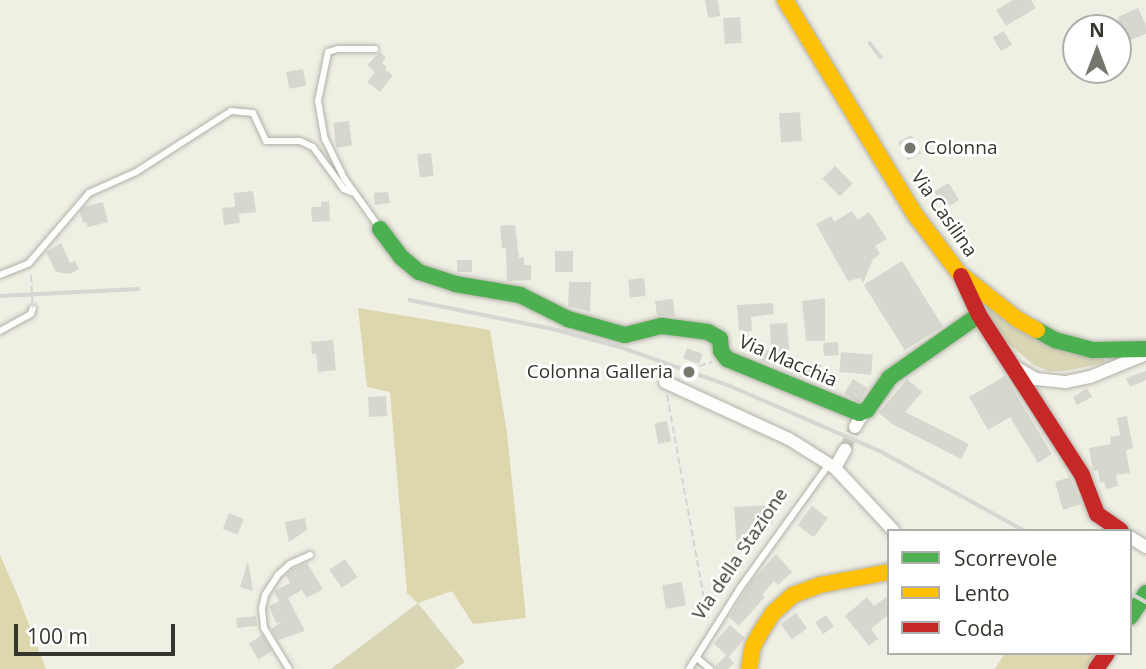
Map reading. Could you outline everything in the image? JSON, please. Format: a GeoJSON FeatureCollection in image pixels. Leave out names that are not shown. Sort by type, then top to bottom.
{"type":"FeatureCollection","features":[{"type":"Feature","properties":{"kind":"street","name":"Via Casilina"},"geometry":{"type":"LineString","coordinates":[[785,0],[916,216],[959,273],[995,304],[1045,336],[1094,350],[1146,349]]}},
{"type":"Feature","properties":{"kind":"street","name":"Via Macchia"},"geometry":{"type":"LineString","coordinates":[[380,229],[401,257],[419,272],[455,284],[520,295],[568,319],[625,335],[648,327],[662,326],[708,332],[720,339],[721,351],[727,359],[859,420],[889,378],[979,315]]}},
{"type":"Feature","properties":{"kind":"street"},"geometry":{"type":"LineString","coordinates":[[959,273],[979,315],[1082,475],[1097,514],[1118,529]]}},
{"type":"Feature","properties":{"kind":"street"},"geometry":{"type":"LineString","coordinates":[[1012,366],[1036,379],[1066,382],[1090,377],[1146,355]]}},
{"type":"Feature","properties":{"kind":"street"},"geometry":{"type":"LineString","coordinates":[[664,382],[789,439],[832,466],[892,529]]}},
{"type":"Feature","properties":{"kind":"street"},"geometry":{"type":"LineString","coordinates":[[832,466],[845,450]]}},
{"type":"Feature","properties":{"kind":"street"},"geometry":{"type":"LineString","coordinates":[[749,669],[753,646],[768,621],[793,595],[820,584],[887,572]]}},
{"type":"Feature","properties":{"kind":"street"},"geometry":{"type":"LineString","coordinates":[[1132,614],[1146,593]]}},
{"type":"Feature","properties":{"kind":"lane"},"geometry":{"type":"LineString","coordinates":[[375,48],[331,50],[319,87],[318,101],[325,139],[351,192],[380,229]]}},
{"type":"Feature","properties":{"kind":"lane"},"geometry":{"type":"LineString","coordinates":[[0,275],[29,262],[89,193],[136,172],[231,111],[253,113],[266,141],[300,141],[313,147],[344,189],[351,192]]}},
{"type":"Feature","properties":{"kind":"lane"},"geometry":{"type":"LineString","coordinates":[[0,331],[31,314],[33,308]]}},
{"type":"Feature","properties":{"kind":"lane","name":"Via della Stazione"},"geometry":{"type":"LineString","coordinates":[[689,669],[797,505],[832,466]]}},
{"type":"Feature","properties":{"kind":"lane"},"geometry":{"type":"LineString","coordinates":[[289,669],[264,628],[262,608],[265,595],[278,575],[290,564],[310,555]]}},
{"type":"Feature","properties":{"kind":"lane"},"geometry":{"type":"LineString","coordinates":[[697,658],[710,669]]}},
{"type":"Feature","properties":{"kind":"path"},"geometry":{"type":"LineString","coordinates":[[31,275],[33,308]]}},
{"type":"Feature","properties":{"kind":"path"},"geometry":{"type":"LineString","coordinates":[[664,382],[710,636]]}},
{"type":"Feature","properties":{"kind":"shaded area"},"geometry":{"type":"Polygon","coordinates":[[[987,307],[1104,359],[1105,363],[1065,371],[1049,371],[1034,365],[1009,344],[986,315],[987,307]]]}},
{"type":"Feature","properties":{"kind":"shaded area"},"geometry":{"type":"Polygon","coordinates":[[[358,308],[490,330],[507,433],[526,618],[473,624],[452,591],[418,603],[407,593],[390,392],[367,387],[358,308]]]}},
{"type":"Feature","properties":{"kind":"shaded area"},"geometry":{"type":"Polygon","coordinates":[[[0,555],[20,601],[46,669],[0,669],[0,555]]]}},
{"type":"Feature","properties":{"kind":"shaded area"},"geometry":{"type":"Polygon","coordinates":[[[418,603],[465,662],[455,669],[331,669],[418,603]]]}},
{"type":"Feature","properties":{"kind":"shaded area"},"geometry":{"type":"Polygon","coordinates":[[[1004,655],[1095,655],[1086,669],[995,669],[1004,655]]]}},
{"type":"Feature","properties":{"kind":"building"},"geometry":{"type":"Polygon","coordinates":[[[705,0],[718,0],[720,16],[708,18],[705,0]]]}},
{"type":"Feature","properties":{"kind":"building"},"geometry":{"type":"Polygon","coordinates":[[[1013,0],[1031,0],[1036,8],[1006,26],[996,10],[1013,0]]]}},
{"type":"Feature","properties":{"kind":"building"},"geometry":{"type":"Polygon","coordinates":[[[1138,8],[1146,25],[1146,34],[1132,40],[1132,14],[1125,14],[1138,8]]]}},
{"type":"Feature","properties":{"kind":"building"},"geometry":{"type":"Polygon","coordinates":[[[740,17],[742,43],[725,44],[723,18],[740,17]]]}},
{"type":"Feature","properties":{"kind":"building"},"geometry":{"type":"Polygon","coordinates":[[[1004,31],[1012,45],[1001,51],[993,38],[1004,31]]]}},
{"type":"Feature","properties":{"kind":"building"},"geometry":{"type":"Polygon","coordinates":[[[380,52],[386,57],[382,63],[387,67],[385,70],[393,75],[380,92],[367,82],[375,72],[367,65],[380,52]]]}},
{"type":"Feature","properties":{"kind":"building"},"geometry":{"type":"Polygon","coordinates":[[[303,69],[306,86],[289,89],[286,72],[303,69]]]}},
{"type":"Feature","properties":{"kind":"building"},"geometry":{"type":"Polygon","coordinates":[[[800,112],[802,141],[781,142],[779,113],[800,112]]]}},
{"type":"Feature","properties":{"kind":"building"},"geometry":{"type":"Polygon","coordinates":[[[349,121],[352,146],[336,148],[333,123],[349,121]]]}},
{"type":"Feature","properties":{"kind":"building","name":"Colonna"},"geometry":{"type":"Polygon","coordinates":[[[911,135],[921,153],[908,161],[898,142],[911,135]]]}},
{"type":"Feature","properties":{"kind":"building"},"geometry":{"type":"Polygon","coordinates":[[[431,153],[434,176],[420,178],[417,155],[431,153]]]}},
{"type":"Feature","properties":{"kind":"building"},"geometry":{"type":"Polygon","coordinates":[[[835,166],[853,184],[840,196],[822,179],[835,166]]]}},
{"type":"Feature","properties":{"kind":"building"},"geometry":{"type":"Polygon","coordinates":[[[949,183],[959,200],[944,209],[934,192],[949,183]]]}},
{"type":"Feature","properties":{"kind":"building"},"geometry":{"type":"Polygon","coordinates":[[[253,191],[256,212],[239,214],[240,223],[224,225],[222,208],[235,207],[234,193],[253,191]]]}},
{"type":"Feature","properties":{"kind":"building"},"geometry":{"type":"Polygon","coordinates":[[[388,192],[390,203],[375,205],[374,193],[388,192]]]}},
{"type":"Feature","properties":{"kind":"building"},"geometry":{"type":"Polygon","coordinates":[[[329,201],[330,221],[312,222],[311,207],[321,207],[321,202],[329,201]]]}},
{"type":"Feature","properties":{"kind":"building"},"geometry":{"type":"Polygon","coordinates":[[[103,202],[108,222],[88,227],[86,222],[83,223],[80,212],[84,207],[103,202]]]}},
{"type":"Feature","properties":{"kind":"building"},"geometry":{"type":"Polygon","coordinates":[[[852,211],[858,220],[869,212],[887,239],[875,246],[880,254],[873,259],[863,283],[860,278],[848,281],[816,224],[831,216],[834,222],[852,211]]]}},
{"type":"Feature","properties":{"kind":"building"},"geometry":{"type":"Polygon","coordinates":[[[515,225],[519,258],[524,257],[524,265],[531,265],[531,280],[507,281],[506,248],[502,248],[500,226],[515,225]]]}},
{"type":"Feature","properties":{"kind":"building"},"geometry":{"type":"Polygon","coordinates":[[[61,243],[70,263],[75,261],[79,269],[70,274],[56,272],[46,252],[61,243]]]}},
{"type":"Feature","properties":{"kind":"building"},"geometry":{"type":"Polygon","coordinates":[[[555,251],[573,251],[573,272],[555,272],[555,251]]]}},
{"type":"Feature","properties":{"kind":"building"},"geometry":{"type":"Polygon","coordinates":[[[457,260],[472,260],[472,272],[457,272],[457,260]]]}},
{"type":"Feature","properties":{"kind":"building"},"geometry":{"type":"Polygon","coordinates":[[[902,261],[943,326],[905,350],[864,285],[902,261]]]}},
{"type":"Feature","properties":{"kind":"building"},"geometry":{"type":"Polygon","coordinates":[[[644,278],[646,296],[630,298],[628,280],[644,278]]]}},
{"type":"Feature","properties":{"kind":"building"},"geometry":{"type":"Polygon","coordinates":[[[569,282],[591,282],[590,312],[568,306],[569,282]]]}},
{"type":"Feature","properties":{"kind":"building"},"geometry":{"type":"Polygon","coordinates":[[[825,298],[825,341],[806,341],[802,301],[825,298]]]}},
{"type":"Feature","properties":{"kind":"building"},"geometry":{"type":"Polygon","coordinates":[[[673,299],[675,316],[657,315],[655,301],[673,299]]]}},
{"type":"Feature","properties":{"kind":"building"},"geometry":{"type":"Polygon","coordinates":[[[773,303],[774,314],[751,317],[752,331],[739,332],[737,305],[773,303]]]}},
{"type":"Feature","properties":{"kind":"building"},"geometry":{"type":"Polygon","coordinates":[[[787,323],[789,349],[785,369],[760,360],[762,349],[771,351],[770,324],[787,323]]]}},
{"type":"Feature","properties":{"kind":"building"},"geometry":{"type":"Polygon","coordinates":[[[333,340],[336,370],[318,372],[316,354],[312,354],[311,342],[333,340]]]}},
{"type":"Feature","properties":{"kind":"building"},"geometry":{"type":"Polygon","coordinates":[[[838,342],[839,355],[824,356],[823,343],[838,342]]]}},
{"type":"Feature","properties":{"kind":"building"},"geometry":{"type":"Polygon","coordinates":[[[687,348],[703,354],[699,364],[683,358],[687,348]]]}},
{"type":"Feature","properties":{"kind":"building"},"geometry":{"type":"Polygon","coordinates":[[[841,352],[873,355],[871,375],[839,372],[841,352]]]}},
{"type":"Feature","properties":{"kind":"building"},"geometry":{"type":"Polygon","coordinates":[[[801,364],[821,364],[821,377],[801,377],[801,364]]]}},
{"type":"Feature","properties":{"kind":"building"},"geometry":{"type":"Polygon","coordinates":[[[1146,371],[1146,380],[1130,387],[1126,378],[1146,371]]]}},
{"type":"Feature","properties":{"kind":"building"},"geometry":{"type":"Polygon","coordinates":[[[1005,376],[1052,454],[1038,463],[1010,417],[988,430],[969,397],[1005,376]]]}},
{"type":"Feature","properties":{"kind":"building"},"geometry":{"type":"Polygon","coordinates":[[[853,379],[868,388],[859,402],[844,394],[853,379]]]}},
{"type":"Feature","properties":{"kind":"building"},"geometry":{"type":"Polygon","coordinates":[[[907,379],[922,392],[905,412],[969,444],[961,459],[894,425],[879,413],[907,379]]]}},
{"type":"Feature","properties":{"kind":"building"},"geometry":{"type":"Polygon","coordinates":[[[1087,388],[1092,397],[1077,405],[1073,397],[1087,388]]]}},
{"type":"Feature","properties":{"kind":"building"},"geometry":{"type":"Polygon","coordinates":[[[386,396],[387,416],[369,417],[368,397],[386,396]]]}},
{"type":"Feature","properties":{"kind":"building"},"geometry":{"type":"Polygon","coordinates":[[[1127,416],[1133,448],[1126,450],[1130,473],[1116,475],[1118,486],[1106,489],[1104,482],[1100,483],[1098,470],[1093,471],[1089,448],[1111,444],[1110,437],[1120,435],[1117,418],[1127,416]]]}},
{"type":"Feature","properties":{"kind":"building"},"geometry":{"type":"Polygon","coordinates":[[[667,421],[671,442],[658,444],[654,423],[667,421]]]}},
{"type":"Feature","properties":{"kind":"building"},"geometry":{"type":"Polygon","coordinates":[[[1070,477],[1081,504],[1063,510],[1055,482],[1070,477]]]}},
{"type":"Feature","properties":{"kind":"building"},"geometry":{"type":"Polygon","coordinates":[[[772,505],[773,524],[751,525],[753,546],[737,548],[734,507],[772,505]]]}},
{"type":"Feature","properties":{"kind":"building"},"geometry":{"type":"Polygon","coordinates":[[[812,506],[828,518],[814,537],[798,525],[812,506]]]}},
{"type":"Feature","properties":{"kind":"building"},"geometry":{"type":"Polygon","coordinates":[[[229,513],[244,519],[237,535],[223,529],[229,513]]]}},
{"type":"Feature","properties":{"kind":"building"},"geometry":{"type":"Polygon","coordinates":[[[305,518],[307,530],[289,542],[285,522],[305,518]]]}},
{"type":"Feature","properties":{"kind":"building"},"geometry":{"type":"Polygon","coordinates":[[[776,554],[792,572],[778,585],[774,581],[762,595],[765,597],[739,626],[729,617],[751,582],[776,554]]]}},
{"type":"Feature","properties":{"kind":"building"},"geometry":{"type":"Polygon","coordinates":[[[345,559],[357,577],[342,588],[329,570],[345,559]]]}},
{"type":"Feature","properties":{"kind":"building"},"geometry":{"type":"Polygon","coordinates":[[[248,561],[253,591],[240,587],[248,561]]]}},
{"type":"Feature","properties":{"kind":"building"},"geometry":{"type":"Polygon","coordinates":[[[307,563],[323,589],[307,598],[302,590],[288,598],[305,631],[278,640],[271,629],[282,622],[276,623],[269,606],[279,601],[274,591],[290,583],[286,575],[293,569],[307,563]]]}},
{"type":"Feature","properties":{"kind":"building"},"geometry":{"type":"Polygon","coordinates":[[[682,582],[686,606],[666,609],[662,585],[682,582]]]}},
{"type":"Feature","properties":{"kind":"building"},"geometry":{"type":"Polygon","coordinates":[[[887,596],[887,616],[871,629],[878,639],[869,646],[845,616],[867,597],[874,606],[887,596]]]}},
{"type":"Feature","properties":{"kind":"building"},"geometry":{"type":"Polygon","coordinates":[[[796,613],[807,628],[792,640],[781,624],[796,613]]]}},
{"type":"Feature","properties":{"kind":"building"},"geometry":{"type":"Polygon","coordinates":[[[826,615],[834,627],[823,634],[815,622],[826,615]]]}},
{"type":"Feature","properties":{"kind":"building"},"geometry":{"type":"Polygon","coordinates":[[[256,616],[257,626],[237,628],[236,618],[256,616]]]}},
{"type":"Feature","properties":{"kind":"building"},"geometry":{"type":"Polygon","coordinates":[[[730,625],[745,638],[729,657],[714,644],[730,625]]]}},
{"type":"Feature","properties":{"kind":"building"},"geometry":{"type":"Polygon","coordinates":[[[262,635],[272,651],[258,660],[248,643],[262,635]]]}},
{"type":"Feature","properties":{"kind":"building"},"geometry":{"type":"Polygon","coordinates":[[[727,655],[734,663],[728,669],[716,669],[715,666],[727,655]]]}},
{"type":"Feature","properties":{"kind":"tunnel"},"geometry":{"type":"LineString","coordinates":[[845,450],[855,427]]}},
{"type":"Feature","properties":{"kind":"railway"},"geometry":{"type":"LineString","coordinates":[[870,43],[881,57]]}},
{"type":"Feature","properties":{"kind":"railway"},"geometry":{"type":"LineString","coordinates":[[0,296],[138,289]]}},
{"type":"Feature","properties":{"kind":"railway"},"geometry":{"type":"LineString","coordinates":[[410,300],[557,330],[620,347],[728,385],[880,451],[1021,529]]}},
{"type":"Feature","properties":{"kind":"railway"},"geometry":{"type":"LineString","coordinates":[[1132,594],[1146,602]]}},
{"type":"Feature","properties":{"kind":"traffic: fast"},"geometry":{"type":"LineString","coordinates":[[380,229],[401,257],[419,272],[455,284],[520,295],[568,319],[625,335],[662,326],[708,332],[720,339],[721,351],[727,359],[859,413],[867,410],[889,378],[979,315]]}},
{"type":"Feature","properties":{"kind":"traffic: fast"},"geometry":{"type":"LineString","coordinates":[[1037,330],[1055,340],[1093,350],[1146,349]]}},
{"type":"Feature","properties":{"kind":"traffic: fast"},"geometry":{"type":"LineString","coordinates":[[1132,614],[1146,593]]}},
{"type":"Feature","properties":{"kind":"traffic: slow"},"geometry":{"type":"LineString","coordinates":[[785,0],[916,216],[959,273],[1017,319],[1037,330]]}},
{"type":"Feature","properties":{"kind":"traffic: slow"},"geometry":{"type":"LineString","coordinates":[[749,669],[753,646],[762,630],[773,613],[793,595],[820,585],[887,572]]}},
{"type":"Feature","properties":{"kind":"traffic: jam"},"geometry":{"type":"LineString","coordinates":[[961,276],[979,315],[1082,475],[1097,514],[1118,529]]}},
{"type":"Feature","properties":{"kind":"traffic: jam"},"geometry":{"type":"LineString","coordinates":[[1096,669],[1106,655]]}},
{"type":"Feature","properties":{"kind":"place","name":"Colonna"},"geometry":{"type":"Point","coordinates":[910,148]}},
{"type":"Feature","properties":{"kind":"place","name":"Colonna Galleria"},"geometry":{"type":"Point","coordinates":[689,372]}}]}
